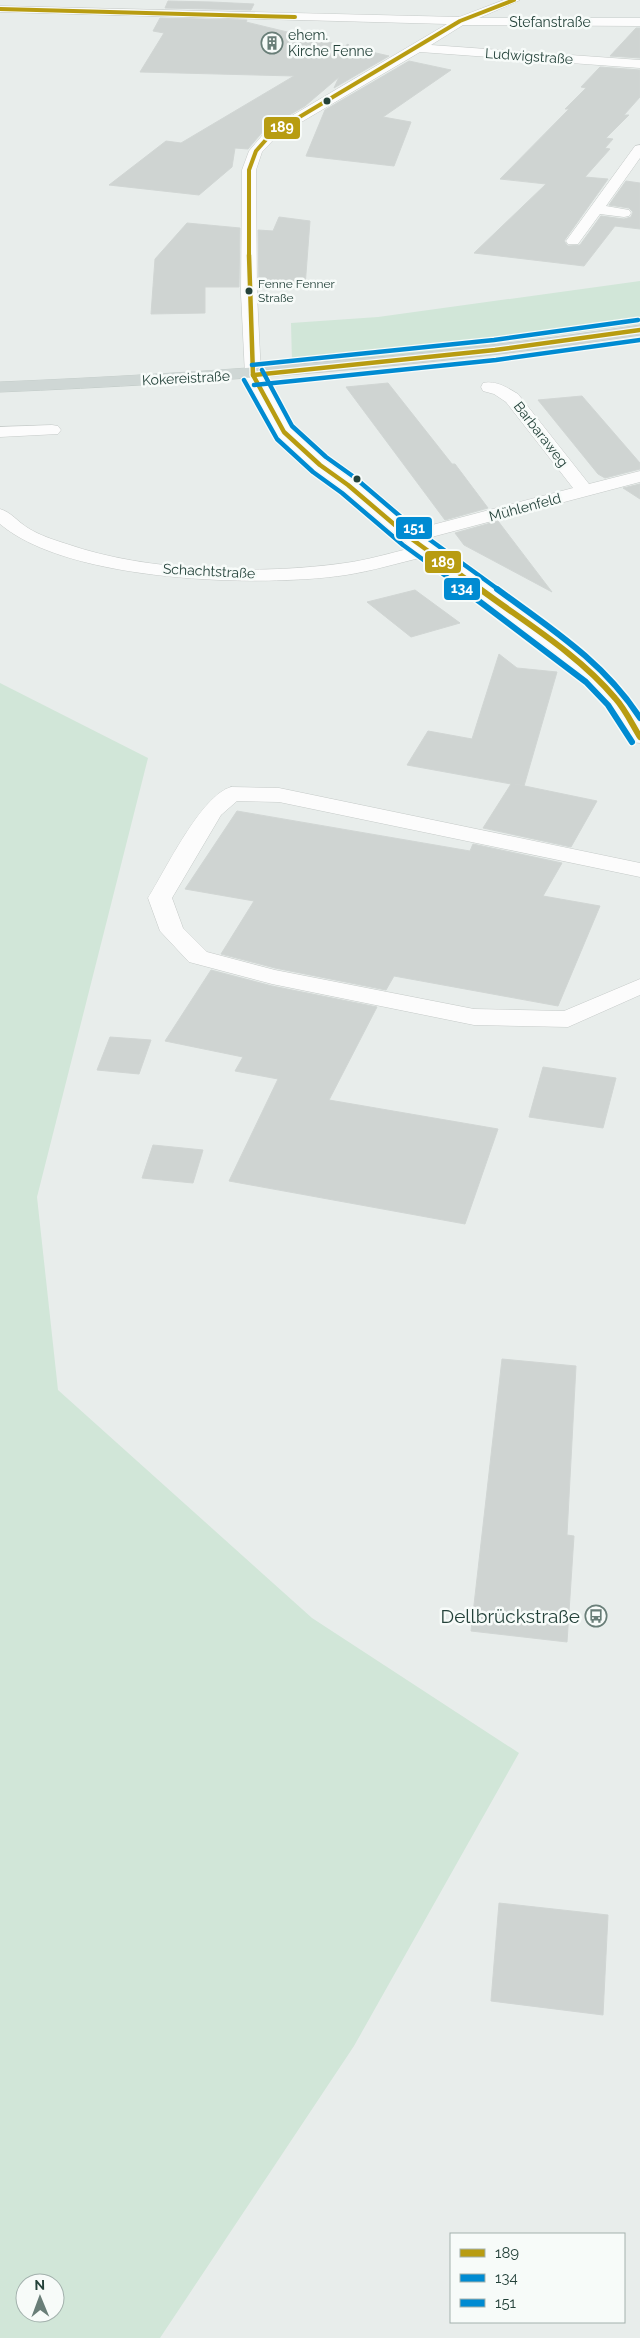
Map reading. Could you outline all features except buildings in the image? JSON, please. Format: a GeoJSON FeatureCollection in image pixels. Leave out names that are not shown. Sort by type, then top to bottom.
{"type":"FeatureCollection","features":[{"type":"Feature","properties":{"kind":"main road","name":"Kokereistraße"},"geometry":{"type":"LineString","coordinates":[[0,387],[253,375],[410,360],[566,342],[640,330]]}},
{"type":"Feature","properties":{"kind":"street"},"geometry":{"type":"LineString","coordinates":[[509,0],[460,21],[418,48],[308,110],[271,134],[256,152],[249,170],[250,317],[253,375],[284,432],[320,465],[348,485],[409,537],[593,675],[616,699],[640,736]]}},
{"type":"Feature","properties":{"kind":"street","name":"Stefanstraße"},"geometry":{"type":"LineString","coordinates":[[0,9],[29,5],[460,21],[640,22]]}},
{"type":"Feature","properties":{"kind":"street","name":"Ludwigstraße"},"geometry":{"type":"LineString","coordinates":[[418,48],[640,64]]}},
{"type":"Feature","properties":{"kind":"street"},"geometry":{"type":"LineString","coordinates":[[573,242],[640,149]]}},
{"type":"Feature","properties":{"kind":"street"},"geometry":{"type":"LineString","coordinates":[[596,210],[624,213]]}},
{"type":"Feature","properties":{"kind":"street","name":"Barbaraweg"},"geometry":{"type":"LineString","coordinates":[[489,387],[500,390],[512,398],[585,491]]}},
{"type":"Feature","properties":{"kind":"street"},"geometry":{"type":"LineString","coordinates":[[0,432],[52,430]]}},
{"type":"Feature","properties":{"kind":"street","name":"Mühlenfeld"},"geometry":{"type":"LineString","coordinates":[[409,537],[640,476]]}},
{"type":"Feature","properties":{"kind":"street","name":"Schachtstraße"},"geometry":{"type":"LineString","coordinates":[[0,515],[26,535],[65,550],[136,566],[221,574],[295,573],[346,569],[428,550]]}},
{"type":"Feature","properties":{"kind":"street"},"geometry":{"type":"LineString","coordinates":[[640,870],[278,795],[231,794],[212,810],[160,898],[172,931],[198,957],[272,977],[474,1017],[568,1019],[640,986]]}},
{"type":"Feature","properties":{"kind":"green space"},"geometry":{"type":"Polygon","coordinates":[[[640,281],[640,324],[403,356],[292,363],[291,323],[378,317],[640,281]]]}},
{"type":"Feature","properties":{"kind":"green space"},"geometry":{"type":"Polygon","coordinates":[[[0,683],[148,758],[37,1197],[58,1390],[312,1618],[519,1753],[354,2046],[160,2338],[0,2338],[0,683]]]}},
{"type":"Feature","properties":{"kind":"transit line","name":"189"},"geometry":{"type":"LineString","coordinates":[[514,0],[460,21],[271,134],[256,151],[249,170],[249,294],[253,375],[284,432],[320,465],[348,485],[409,537],[559,647],[593,675],[616,699],[640,737]]}},
{"type":"Feature","properties":{"kind":"transit line","name":"189"},"geometry":{"type":"LineString","coordinates":[[0,9],[295,17]]}},
{"type":"Feature","properties":{"kind":"transit line","name":"151"},"geometry":{"type":"LineString","coordinates":[[252,365],[494,340],[638,320]]}},
{"type":"Feature","properties":{"kind":"transit line","name":"189"},"geometry":{"type":"LineString","coordinates":[[253,375],[495,350],[640,330]]}},
{"type":"Feature","properties":{"kind":"transit line","name":"134"},"geometry":{"type":"LineString","coordinates":[[254,385],[496,360],[640,340]]}},
{"type":"Feature","properties":{"kind":"transit line","name":"151"},"geometry":{"type":"LineString","coordinates":[[262,370],[292,426],[326,457],[354,477],[415,529],[565,639],[599,667],[624,693],[640,718]]}},
{"type":"Feature","properties":{"kind":"transit line","name":"134"},"geometry":{"type":"LineString","coordinates":[[244,380],[277,439],[313,472],[342,493],[403,545],[553,655],[586,682],[608,705],[632,742]]}},
{"type":"Feature","properties":{"kind":"place","name":"ehem. Kirche Fenne"},"geometry":{"type":"Point","coordinates":[272,43]}},
{"type":"Feature","properties":{"kind":"place","name":"Fenne Fenner Straße"},"geometry":{"type":"Point","coordinates":[249,291]}},
{"type":"Feature","properties":{"kind":"place","name":"Dellbrückstraße"},"geometry":{"type":"Point","coordinates":[596,1616]}}]}
